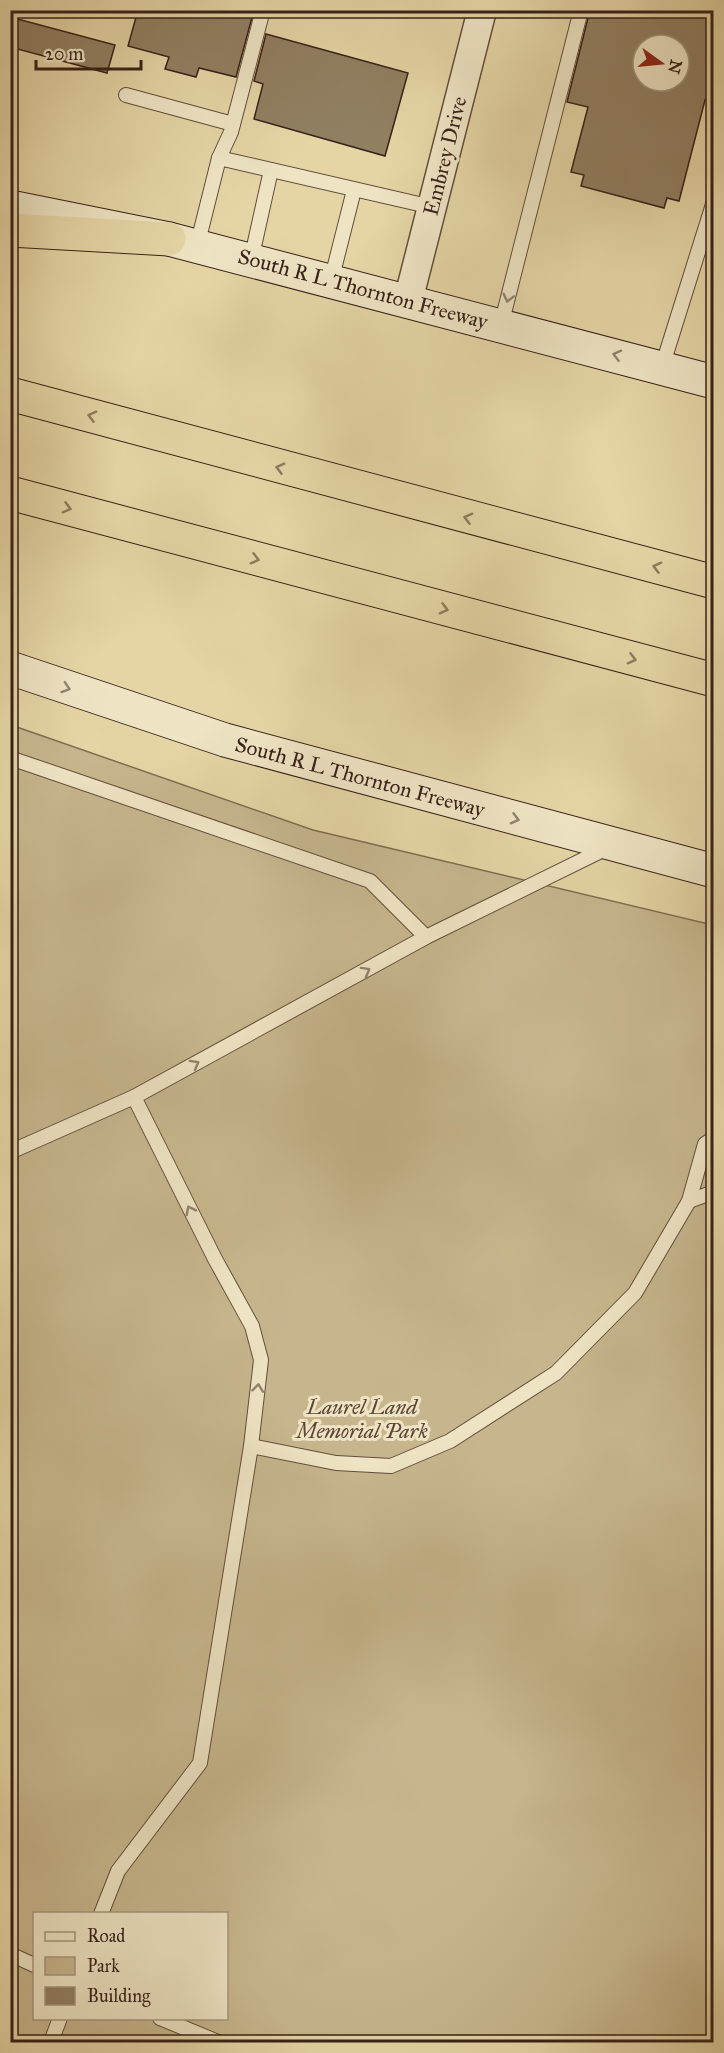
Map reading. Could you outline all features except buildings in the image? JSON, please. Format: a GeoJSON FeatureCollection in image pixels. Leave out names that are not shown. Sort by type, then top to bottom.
{"type":"FeatureCollection","features":[{"type":"Feature","properties":{"kind":"highway"},"geometry":{"type":"LineString","coordinates":[[10,231],[183,242]]}},
{"type":"Feature","properties":{"kind":"highway"},"geometry":{"type":"LineString","coordinates":[[10,394],[714,582]]}},
{"type":"Feature","properties":{"kind":"highway"},"geometry":{"type":"LineString","coordinates":[[10,493],[714,680]]}},
{"type":"Feature","properties":{"kind":"main road","name":"South R L Thornton Freeway"},"geometry":{"type":"LineString","coordinates":[[10,207],[183,242],[714,382]]}},
{"type":"Feature","properties":{"kind":"main road","name":"South R L Thornton Freeway"},"geometry":{"type":"LineString","coordinates":[[10,668],[225,740],[714,871]]}},
{"type":"Feature","properties":{"kind":"street","name":"Embrey Drive"},"geometry":{"type":"LineString","coordinates":[[408,302],[482,10]]}},
{"type":"Feature","properties":{"kind":"lane"},"geometry":{"type":"LineString","coordinates":[[183,242],[233,124],[263,10]]}},
{"type":"Feature","properties":{"kind":"lane"},"geometry":{"type":"LineString","coordinates":[[501,326],[581,10]]}},
{"type":"Feature","properties":{"kind":"lane"},"geometry":{"type":"LineString","coordinates":[[126,95],[233,124]]}},
{"type":"Feature","properties":{"kind":"lane"},"geometry":{"type":"LineString","coordinates":[[219,158],[432,207]]}},
{"type":"Feature","properties":{"kind":"lane"},"geometry":{"type":"LineString","coordinates":[[251,260],[271,170]]}},
{"type":"Feature","properties":{"kind":"lane"},"geometry":{"type":"LineString","coordinates":[[331,281],[354,190]]}},
{"type":"Feature","properties":{"kind":"lane"},"geometry":{"type":"LineString","coordinates":[[662,367],[714,201]]}},
{"type":"Feature","properties":{"kind":"lane"},"geometry":{"type":"LineString","coordinates":[[10,758],[370,881],[426,937]]}},
{"type":"Feature","properties":{"kind":"lane"},"geometry":{"type":"LineString","coordinates":[[10,1152],[134,1097],[426,937],[613,845]]}},
{"type":"Feature","properties":{"kind":"lane"},"geometry":{"type":"LineString","coordinates":[[102,1912],[118,1871],[200,1763],[251,1446],[261,1360],[252,1326],[215,1259],[134,1097]]}},
{"type":"Feature","properties":{"kind":"lane"},"geometry":{"type":"LineString","coordinates":[[251,1446],[336,1463],[391,1466],[450,1441],[556,1373],[635,1293],[689,1201],[705,1144],[714,1138]]}},
{"type":"Feature","properties":{"kind":"lane"},"geometry":{"type":"LineString","coordinates":[[689,1201],[714,1192]]}},
{"type":"Feature","properties":{"kind":"lane"},"geometry":{"type":"LineString","coordinates":[[10,1954],[33,1965]]}},
{"type":"Feature","properties":{"kind":"lane"},"geometry":{"type":"LineString","coordinates":[[51,2043],[60,2020]]}},
{"type":"Feature","properties":{"kind":"lane"},"geometry":{"type":"LineString","coordinates":[[162,2020],[218,2043]]}},
{"type":"Feature","properties":{"kind":"green space","name":"Laurel Land Memorial Park"},"geometry":{"type":"Polygon","coordinates":[[[11,725],[313,830],[713,925],[713,2042],[11,2042],[11,725]]]}}]}
